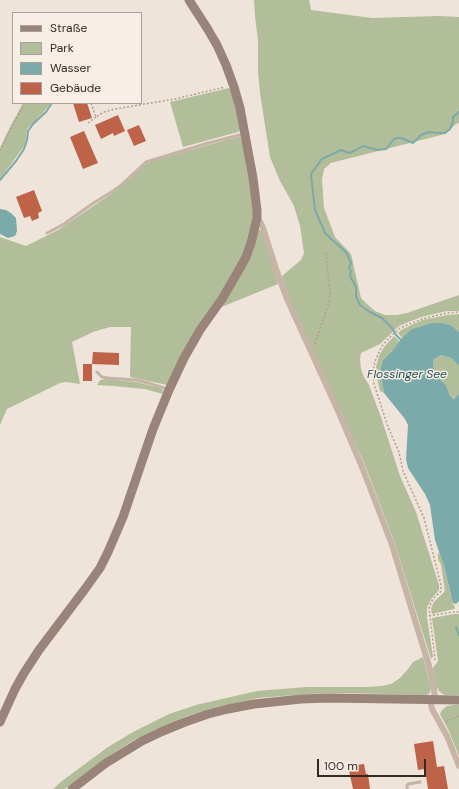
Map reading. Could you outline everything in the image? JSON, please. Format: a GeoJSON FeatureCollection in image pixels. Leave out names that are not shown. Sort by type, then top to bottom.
{"type":"FeatureCollection","features":[{"type":"Feature","properties":{"kind":"main road"},"geometry":{"type":"LineString","coordinates":[[0,722],[14,689],[24,673],[47,639],[100,568],[124,517],[153,429],[169,390],[184,358],[200,330],[240,268],[251,243],[257,218],[257,210],[245,133],[234,87],[217,45],[208,28],[189,0]]}},
{"type":"Feature","properties":{"kind":"main road"},"geometry":{"type":"LineString","coordinates":[[72,789],[106,763],[142,741],[185,722],[228,709],[254,704],[302,699],[336,698],[459,700]]}},
{"type":"Feature","properties":{"kind":"street"},"geometry":{"type":"LineString","coordinates":[[257,218],[263,228],[287,299],[342,420],[392,545],[429,666],[434,689],[432,709],[447,736],[459,766]]}},
{"type":"Feature","properties":{"kind":"lane"},"geometry":{"type":"LineString","coordinates":[[47,233],[64,224],[116,189],[146,162],[245,133]]}},
{"type":"Feature","properties":{"kind":"lane"},"geometry":{"type":"LineString","coordinates":[[97,372],[102,377],[136,380],[169,390]]}},
{"type":"Feature","properties":{"kind":"lane"},"geometry":{"type":"LineString","coordinates":[[407,789],[408,784],[420,782]]}},
{"type":"Feature","properties":{"kind":"path"},"geometry":{"type":"LineString","coordinates":[[88,123],[104,112],[115,109],[234,87]]}},
{"type":"Feature","properties":{"kind":"path"},"geometry":{"type":"LineString","coordinates":[[0,151],[24,104]]}},
{"type":"Feature","properties":{"kind":"path"},"geometry":{"type":"LineString","coordinates":[[91,104],[96,117]]}},
{"type":"Feature","properties":{"kind":"path"},"geometry":{"type":"LineString","coordinates":[[311,352],[319,334],[329,302],[330,294],[326,251]]}},
{"type":"Feature","properties":{"kind":"path"},"geometry":{"type":"LineString","coordinates":[[429,666],[435,658],[429,608],[433,598],[441,591],[441,585],[424,518],[403,471],[399,452],[388,427],[374,384],[373,371],[375,361],[382,346],[400,328],[422,319],[447,313],[459,312]]}},
{"type":"Feature","properties":{"kind":"path"},"geometry":{"type":"LineString","coordinates":[[429,616],[459,612]]}},
{"type":"Feature","properties":{"kind":"path"},"geometry":{"type":"LineString","coordinates":[[441,725],[459,716]]}},
{"type":"Feature","properties":{"kind":"green space"},"geometry":{"type":"Polygon","coordinates":[[[254,0],[309,0],[311,10],[372,18],[438,16],[459,17],[459,123],[445,134],[331,163],[324,169],[322,180],[324,208],[335,237],[351,254],[361,298],[375,311],[385,315],[397,315],[459,295],[459,311],[447,311],[421,317],[399,326],[380,344],[361,353],[360,359],[361,369],[369,385],[381,417],[400,476],[416,512],[439,585],[439,590],[427,607],[433,657],[431,659],[395,544],[365,465],[288,295],[282,276],[301,260],[304,253],[300,226],[294,206],[280,181],[270,157],[260,93],[258,41],[254,0]]]}},
{"type":"Feature","properties":{"kind":"green space"},"geometry":{"type":"Polygon","coordinates":[[[229,88],[231,89],[241,129],[238,132],[183,147],[170,102],[229,88]]]}},
{"type":"Feature","properties":{"kind":"green space"},"geometry":{"type":"Polygon","coordinates":[[[22,104],[50,104],[27,129],[25,145],[0,179],[0,148],[22,104]]]}},
{"type":"Feature","properties":{"kind":"green space"},"geometry":{"type":"Polygon","coordinates":[[[237,137],[242,138],[254,206],[249,238],[239,263],[167,385],[130,377],[131,327],[110,327],[93,332],[72,342],[80,384],[66,382],[60,383],[7,409],[0,425],[0,237],[26,246],[58,230],[117,190],[148,162],[237,137]]]}},
{"type":"Feature","properties":{"kind":"green space"},"geometry":{"type":"Polygon","coordinates":[[[259,229],[263,233],[278,284],[219,308],[258,230],[259,229]]]}},
{"type":"Feature","properties":{"kind":"green space"},"geometry":{"type":"Polygon","coordinates":[[[459,314],[459,332],[451,325],[432,323],[413,329],[402,338],[398,333],[401,330],[422,320],[459,314]]]}},
{"type":"Feature","properties":{"kind":"green space"},"geometry":{"type":"Polygon","coordinates":[[[394,336],[400,342],[383,360],[380,371],[384,393],[380,391],[376,367],[379,356],[384,347],[394,336]]]}},
{"type":"Feature","properties":{"kind":"green space"},"geometry":{"type":"Polygon","coordinates":[[[441,355],[451,358],[459,366],[459,394],[452,399],[446,385],[434,372],[433,360],[441,355]]]}},
{"type":"Feature","properties":{"kind":"green space"},"geometry":{"type":"Polygon","coordinates":[[[106,379],[136,382],[160,388],[164,391],[163,394],[145,389],[97,385],[100,380],[106,379]]]}},
{"type":"Feature","properties":{"kind":"green space"},"geometry":{"type":"Polygon","coordinates":[[[439,552],[444,566],[452,604],[455,608],[432,614],[431,608],[434,602],[445,591],[441,565],[438,559],[439,552]]]}},
{"type":"Feature","properties":{"kind":"green space"},"geometry":{"type":"Polygon","coordinates":[[[459,614],[459,695],[444,695],[436,686],[434,676],[433,668],[438,661],[432,618],[459,614]]]}},
{"type":"Feature","properties":{"kind":"green space"},"geometry":{"type":"Polygon","coordinates":[[[423,657],[431,690],[429,694],[306,694],[258,698],[209,709],[184,717],[134,740],[109,756],[65,789],[53,789],[108,747],[133,732],[169,714],[196,705],[257,691],[306,687],[368,687],[391,684],[400,678],[413,662],[423,657]]]}},
{"type":"Feature","properties":{"kind":"green space"},"geometry":{"type":"Polygon","coordinates":[[[459,705],[459,756],[440,714],[447,706],[459,705]]]}},
{"type":"Feature","properties":{"kind":"water"},"geometry":{"type":"Polygon","coordinates":[[[0,209],[6,210],[16,218],[17,231],[15,236],[8,238],[0,234],[0,209]]]}},
{"type":"Feature","properties":{"kind":"water","name":"Flossinger See"},"geometry":{"type":"Polygon","coordinates":[[[432,323],[451,325],[459,332],[459,366],[451,358],[441,355],[433,360],[434,372],[446,385],[450,396],[453,399],[459,394],[459,601],[456,604],[453,603],[444,566],[435,540],[430,505],[425,494],[408,468],[406,459],[408,425],[384,393],[380,371],[383,360],[402,338],[412,329],[432,323]]]}},
{"type":"Feature","properties":{"kind":"building"},"geometry":{"type":"Polygon","coordinates":[[[73,104],[87,104],[92,118],[79,122],[73,104]]]}},
{"type":"Feature","properties":{"kind":"building"},"geometry":{"type":"Polygon","coordinates":[[[118,115],[125,131],[114,136],[113,133],[101,139],[95,125],[118,115]]]}},
{"type":"Feature","properties":{"kind":"building"},"geometry":{"type":"Polygon","coordinates":[[[139,125],[146,141],[134,146],[127,130],[139,125]]]}},
{"type":"Feature","properties":{"kind":"building"},"geometry":{"type":"Polygon","coordinates":[[[84,131],[98,163],[83,169],[70,137],[84,131]]]}},
{"type":"Feature","properties":{"kind":"building"},"geometry":{"type":"Polygon","coordinates":[[[34,190],[42,211],[38,213],[39,218],[32,221],[30,216],[24,218],[16,197],[34,190]]]}},
{"type":"Feature","properties":{"kind":"building"},"geometry":{"type":"Polygon","coordinates":[[[93,352],[119,353],[119,365],[92,364],[93,352]]]}},
{"type":"Feature","properties":{"kind":"building"},"geometry":{"type":"Polygon","coordinates":[[[83,364],[92,364],[92,381],[83,381],[83,364]]]}},
{"type":"Feature","properties":{"kind":"building"},"geometry":{"type":"Polygon","coordinates":[[[433,741],[437,767],[444,766],[448,789],[428,789],[425,769],[418,770],[414,744],[433,741]]]}},
{"type":"Feature","properties":{"kind":"building"},"geometry":{"type":"Polygon","coordinates":[[[364,764],[366,774],[368,774],[370,789],[353,789],[348,766],[364,764]]]}},
{"type":"Feature","properties":{"kind":"waterway"},"geometry":{"type":"LineString","coordinates":[[0,180],[24,149],[28,131],[51,104]]}},
{"type":"Feature","properties":{"kind":"waterway"},"geometry":{"type":"LineString","coordinates":[[401,340],[382,318],[360,305],[356,297],[356,287],[350,276],[351,271],[349,268],[351,263],[346,252],[325,233],[315,210],[311,174],[322,159],[341,150],[349,153],[363,146],[378,150],[386,149],[394,139],[397,138],[413,143],[421,135],[429,132],[445,133],[450,129],[453,122],[453,117],[459,112]]}},
{"type":"Feature","properties":{"kind":"waterway"},"geometry":{"type":"LineString","coordinates":[[456,627],[459,635]]}}]}
